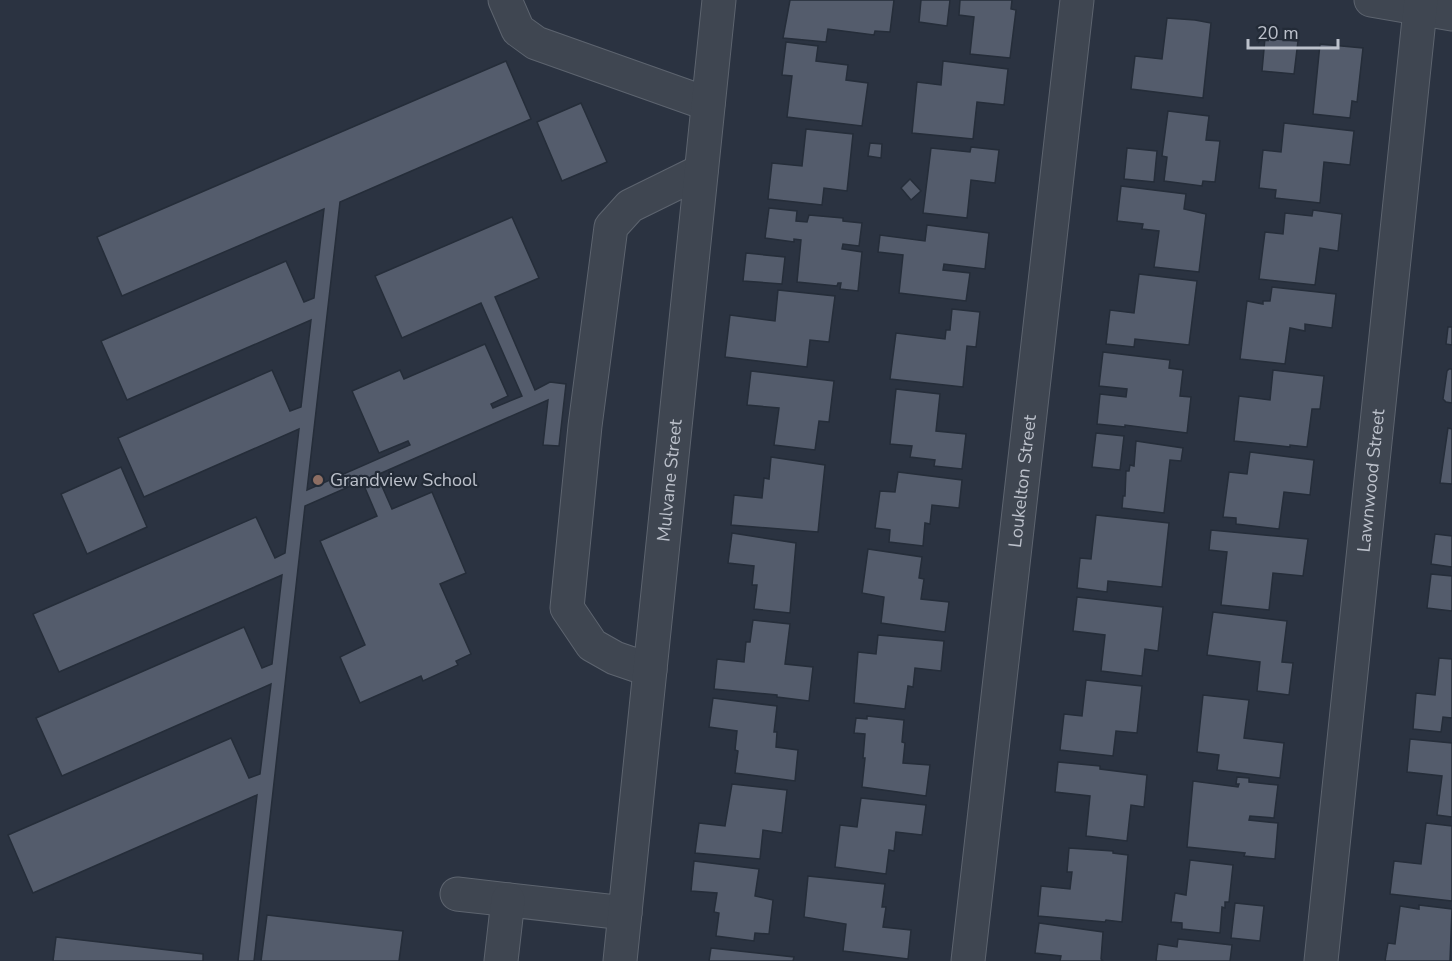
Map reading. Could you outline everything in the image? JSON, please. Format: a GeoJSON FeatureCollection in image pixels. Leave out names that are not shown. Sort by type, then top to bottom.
{"type":"FeatureCollection","features":[{"type":"Feature","properties":{"kind":"street"},"geometry":{"type":"LineString","coordinates":[[506,0],[518,30],[536,43],[708,104]]}},
{"type":"Feature","properties":{"kind":"street","name":"Mulvane Street"},"geometry":{"type":"LineString","coordinates":[[620,961],[719,0]]}},
{"type":"Feature","properties":{"kind":"street","name":"Loukelton Street"},"geometry":{"type":"LineString","coordinates":[[968,961],[1077,0]]}},
{"type":"Feature","properties":{"kind":"street"},"geometry":{"type":"LineString","coordinates":[[1371,0],[1420,5],[1452,14]]}},
{"type":"Feature","properties":{"kind":"street","name":"Lawnwood Street"},"geometry":{"type":"LineString","coordinates":[[1321,961],[1420,5]]}},
{"type":"Feature","properties":{"kind":"street"},"geometry":{"type":"LineString","coordinates":[[650,670],[615,658],[592,645],[567,608],[585,426],[611,226],[630,206],[701,171]]}},
{"type":"Feature","properties":{"kind":"street"},"geometry":{"type":"LineString","coordinates":[[457,894],[625,914]]}},
{"type":"Feature","properties":{"kind":"street"},"geometry":{"type":"LineString","coordinates":[[501,961],[508,900]]}},
{"type":"Feature","properties":{"kind":"building"},"geometry":{"type":"Polygon","coordinates":[[[790,0],[894,0],[890,32],[875,31],[874,35],[828,29],[826,42],[783,38],[790,0]]]}},
{"type":"Feature","properties":{"kind":"building"},"geometry":{"type":"Polygon","coordinates":[[[921,0],[950,0],[947,26],[919,22],[921,0]]]}},
{"type":"Feature","properties":{"kind":"building"},"geometry":{"type":"Polygon","coordinates":[[[960,0],[1012,0],[1011,9],[1016,10],[1010,58],[970,54],[974,17],[959,15],[960,0]]]}},
{"type":"Feature","properties":{"kind":"building"},"geometry":{"type":"Polygon","coordinates":[[[1167,18],[1211,23],[1203,98],[1131,89],[1135,56],[1162,59],[1167,18]]]}},
{"type":"Feature","properties":{"kind":"building"},"geometry":{"type":"Polygon","coordinates":[[[1265,38],[1298,41],[1294,74],[1262,71],[1265,38]]]}},
{"type":"Feature","properties":{"kind":"building"},"geometry":{"type":"Polygon","coordinates":[[[786,42],[818,46],[816,61],[848,65],[846,80],[868,83],[862,126],[787,117],[792,76],[782,75],[786,42]]]}},
{"type":"Feature","properties":{"kind":"building"},"geometry":{"type":"Polygon","coordinates":[[[1320,44],[1363,48],[1357,102],[1352,101],[1350,118],[1313,114],[1320,44]]]}},
{"type":"Feature","properties":{"kind":"building"},"geometry":{"type":"Polygon","coordinates":[[[506,61],[531,119],[340,202],[307,490],[410,445],[408,441],[379,453],[352,391],[400,370],[404,379],[485,344],[508,396],[491,404],[493,408],[522,396],[481,303],[402,338],[375,276],[512,217],[539,278],[495,297],[535,390],[550,382],[566,384],[559,446],[543,445],[548,400],[377,475],[392,509],[432,492],[466,573],[440,584],[471,654],[456,661],[458,665],[423,681],[421,676],[360,703],[340,657],[365,645],[320,541],[377,516],[362,481],[305,506],[254,961],[238,961],[257,795],[33,893],[8,835],[231,738],[249,778],[260,774],[271,684],[62,776],[36,718],[244,627],[262,668],[272,664],[282,575],[59,672],[33,614],[256,517],[275,558],[285,553],[299,429],[144,497],[118,438],[272,370],[290,411],[301,407],[311,320],[127,400],[101,341],[286,261],[304,302],[314,298],[324,209],[122,296],[97,237],[506,61]]]}},
{"type":"Feature","properties":{"kind":"building"},"geometry":{"type":"Polygon","coordinates":[[[943,61],[1008,69],[1004,105],[977,102],[973,139],[912,133],[917,82],[941,85],[943,61]]]}},
{"type":"Feature","properties":{"kind":"building"},"geometry":{"type":"Polygon","coordinates":[[[581,103],[607,162],[562,181],[537,122],[581,103]]]}},
{"type":"Feature","properties":{"kind":"building"},"geometry":{"type":"Polygon","coordinates":[[[1168,111],[1209,116],[1206,140],[1220,141],[1215,182],[1203,181],[1202,186],[1164,181],[1167,157],[1162,156],[1168,111]]]}},
{"type":"Feature","properties":{"kind":"building"},"geometry":{"type":"Polygon","coordinates":[[[1284,123],[1354,131],[1350,165],[1324,162],[1320,203],[1275,198],[1276,190],[1259,188],[1263,150],[1281,152],[1284,123]]]}},
{"type":"Feature","properties":{"kind":"building"},"geometry":{"type":"Polygon","coordinates":[[[806,129],[853,134],[847,191],[824,188],[822,205],[768,199],[772,163],[802,166],[806,129]]]}},
{"type":"Feature","properties":{"kind":"building"},"geometry":{"type":"Polygon","coordinates":[[[870,143],[882,144],[881,158],[868,156],[870,143]]]}},
{"type":"Feature","properties":{"kind":"building"},"geometry":{"type":"Polygon","coordinates":[[[971,147],[999,150],[995,183],[971,180],[967,218],[923,213],[931,148],[970,152],[971,147]]]}},
{"type":"Feature","properties":{"kind":"building"},"geometry":{"type":"Polygon","coordinates":[[[1127,148],[1157,151],[1154,182],[1124,179],[1127,148]]]}},
{"type":"Feature","properties":{"kind":"building"},"geometry":{"type":"Polygon","coordinates":[[[910,179],[921,191],[911,200],[901,188],[910,179]]]}},
{"type":"Feature","properties":{"kind":"building"},"geometry":{"type":"Polygon","coordinates":[[[1121,186],[1186,194],[1184,209],[1206,214],[1199,272],[1154,267],[1159,231],[1142,229],[1143,224],[1117,221],[1121,186]]]}},
{"type":"Feature","properties":{"kind":"building"},"geometry":{"type":"Polygon","coordinates":[[[769,208],[797,211],[796,221],[807,222],[809,215],[843,218],[843,221],[862,223],[859,246],[843,244],[842,249],[862,252],[858,291],[840,289],[841,283],[837,286],[797,282],[801,240],[794,239],[794,242],[765,238],[769,208]]]}},
{"type":"Feature","properties":{"kind":"building"},"geometry":{"type":"Polygon","coordinates":[[[1313,210],[1342,214],[1338,251],[1320,248],[1315,285],[1259,279],[1265,232],[1283,234],[1285,213],[1312,216],[1313,210]]]}},
{"type":"Feature","properties":{"kind":"building"},"geometry":{"type":"Polygon","coordinates":[[[927,225],[989,233],[985,269],[944,264],[943,270],[970,273],[966,301],[899,293],[903,255],[878,252],[880,235],[925,241],[927,225]]]}},
{"type":"Feature","properties":{"kind":"building"},"geometry":{"type":"Polygon","coordinates":[[[746,253],[785,257],[782,284],[743,281],[746,253]]]}},
{"type":"Feature","properties":{"kind":"building"},"geometry":{"type":"Polygon","coordinates":[[[1139,274],[1197,281],[1189,345],[1135,339],[1134,347],[1106,344],[1110,310],[1134,313],[1139,274]]]}},
{"type":"Feature","properties":{"kind":"building"},"geometry":{"type":"Polygon","coordinates":[[[1272,287],[1336,294],[1332,328],[1305,324],[1305,331],[1290,328],[1285,364],[1240,359],[1247,301],[1263,304],[1263,301],[1270,301],[1272,287]]]}},
{"type":"Feature","properties":{"kind":"building"},"geometry":{"type":"Polygon","coordinates":[[[778,290],[835,296],[829,342],[810,340],[807,367],[725,357],[730,315],[775,321],[778,290]]]}},
{"type":"Feature","properties":{"kind":"building"},"geometry":{"type":"Polygon","coordinates":[[[952,309],[980,312],[976,347],[967,346],[963,387],[890,379],[896,333],[945,339],[946,330],[950,330],[952,309]]]}},
{"type":"Feature","properties":{"kind":"building"},"geometry":{"type":"Polygon","coordinates":[[[1448,327],[1452,327],[1452,345],[1446,344],[1448,327]]]}},
{"type":"Feature","properties":{"kind":"building"},"geometry":{"type":"Polygon","coordinates":[[[1103,352],[1170,360],[1169,368],[1183,370],[1180,396],[1191,397],[1187,433],[1097,424],[1100,394],[1126,397],[1127,389],[1099,386],[1103,352]]]}},
{"type":"Feature","properties":{"kind":"building"},"geometry":{"type":"Polygon","coordinates":[[[1449,369],[1452,369],[1452,403],[1443,399],[1449,369]]]}},
{"type":"Feature","properties":{"kind":"building"},"geometry":{"type":"Polygon","coordinates":[[[1273,370],[1324,376],[1320,409],[1312,409],[1307,447],[1234,441],[1239,396],[1270,400],[1273,370]]]}},
{"type":"Feature","properties":{"kind":"building"},"geometry":{"type":"Polygon","coordinates":[[[751,371],[834,381],[829,422],[819,421],[815,450],[774,445],[779,408],[747,405],[751,371]]]}},
{"type":"Feature","properties":{"kind":"building"},"geometry":{"type":"Polygon","coordinates":[[[896,389],[940,394],[936,431],[966,434],[962,469],[934,466],[935,460],[910,457],[912,446],[890,444],[896,389]]]}},
{"type":"Feature","properties":{"kind":"building"},"geometry":{"type":"Polygon","coordinates":[[[1448,428],[1452,429],[1452,484],[1440,483],[1448,428]]]}},
{"type":"Feature","properties":{"kind":"building"},"geometry":{"type":"Polygon","coordinates":[[[1096,433],[1124,436],[1120,470],[1092,467],[1096,433]]]}},
{"type":"Feature","properties":{"kind":"building"},"geometry":{"type":"Polygon","coordinates":[[[1136,441],[1183,448],[1181,461],[1170,460],[1164,513],[1122,508],[1126,471],[1129,471],[1130,465],[1134,466],[1136,441]]]}},
{"type":"Feature","properties":{"kind":"building"},"geometry":{"type":"Polygon","coordinates":[[[1250,452],[1314,460],[1310,495],[1284,492],[1279,529],[1236,524],[1236,518],[1223,517],[1229,472],[1247,474],[1250,452]]]}},
{"type":"Feature","properties":{"kind":"building"},"geometry":{"type":"Polygon","coordinates":[[[771,457],[825,465],[818,532],[731,525],[734,495],[762,498],[764,478],[769,479],[771,457]]]}},
{"type":"Feature","properties":{"kind":"building"},"geometry":{"type":"Polygon","coordinates":[[[121,467],[147,527],[87,554],[61,494],[121,467]]]}},
{"type":"Feature","properties":{"kind":"building"},"geometry":{"type":"Polygon","coordinates":[[[898,472],[962,480],[959,508],[932,505],[930,524],[925,523],[923,546],[889,542],[890,530],[875,528],[880,491],[895,492],[898,472]]]}},
{"type":"Feature","properties":{"kind":"building"},"geometry":{"type":"Polygon","coordinates":[[[1096,515],[1169,523],[1162,587],[1108,581],[1107,592],[1077,588],[1080,558],[1091,559],[1096,515]]]}},
{"type":"Feature","properties":{"kind":"building"},"geometry":{"type":"Polygon","coordinates":[[[1211,530],[1308,539],[1303,576],[1273,573],[1269,610],[1221,605],[1227,552],[1209,550],[1211,530]]]}},
{"type":"Feature","properties":{"kind":"building"},"geometry":{"type":"Polygon","coordinates":[[[732,533],[796,543],[790,613],[754,609],[757,585],[752,585],[754,566],[728,563],[732,533]]]}},
{"type":"Feature","properties":{"kind":"building"},"geometry":{"type":"Polygon","coordinates":[[[1435,534],[1452,536],[1452,567],[1431,564],[1435,534]]]}},
{"type":"Feature","properties":{"kind":"building"},"geometry":{"type":"Polygon","coordinates":[[[868,549],[922,557],[919,578],[924,579],[921,599],[949,602],[945,632],[881,623],[884,597],[862,593],[868,549]]]}},
{"type":"Feature","properties":{"kind":"building"},"geometry":{"type":"Polygon","coordinates":[[[1431,574],[1452,576],[1452,611],[1427,608],[1431,574]]]}},
{"type":"Feature","properties":{"kind":"building"},"geometry":{"type":"Polygon","coordinates":[[[1077,597],[1163,607],[1158,651],[1145,649],[1142,676],[1101,671],[1105,635],[1073,631],[1077,597]]]}},
{"type":"Feature","properties":{"kind":"building"},"geometry":{"type":"Polygon","coordinates":[[[1213,612],[1287,621],[1282,662],[1293,663],[1289,695],[1257,691],[1260,662],[1207,655],[1213,612]]]}},
{"type":"Feature","properties":{"kind":"building"},"geometry":{"type":"Polygon","coordinates":[[[753,620],[790,624],[785,664],[813,667],[809,701],[777,697],[777,695],[714,689],[717,659],[744,662],[746,642],[750,642],[753,620]]]}},
{"type":"Feature","properties":{"kind":"building"},"geometry":{"type":"Polygon","coordinates":[[[878,635],[944,641],[941,671],[915,668],[913,687],[908,686],[905,709],[854,703],[858,652],[876,654],[878,635]]]}},
{"type":"Feature","properties":{"kind":"building"},"geometry":{"type":"Polygon","coordinates":[[[1439,658],[1452,659],[1452,718],[1443,717],[1441,732],[1413,729],[1416,693],[1435,695],[1439,658]]]}},
{"type":"Feature","properties":{"kind":"building"},"geometry":{"type":"Polygon","coordinates":[[[1086,680],[1142,686],[1137,733],[1116,731],[1113,756],[1060,750],[1064,714],[1082,716],[1086,680]]]}},
{"type":"Feature","properties":{"kind":"building"},"geometry":{"type":"Polygon","coordinates":[[[1203,695],[1249,700],[1244,738],[1284,743],[1280,778],[1217,770],[1219,755],[1197,752],[1203,695]]]}},
{"type":"Feature","properties":{"kind":"building"},"geometry":{"type":"Polygon","coordinates":[[[713,698],[777,706],[774,732],[777,732],[776,747],[798,750],[795,781],[735,773],[738,751],[735,750],[737,731],[709,727],[713,698]]]}},
{"type":"Feature","properties":{"kind":"building"},"geometry":{"type":"Polygon","coordinates":[[[867,716],[904,720],[903,763],[930,765],[926,796],[862,787],[865,734],[854,733],[856,718],[867,719],[867,716]]]}},
{"type":"Feature","properties":{"kind":"building"},"geometry":{"type":"Polygon","coordinates":[[[1410,739],[1452,743],[1452,817],[1437,815],[1442,776],[1407,772],[1410,739]]]}},
{"type":"Feature","properties":{"kind":"building"},"geometry":{"type":"Polygon","coordinates":[[[1058,762],[1100,766],[1100,769],[1147,775],[1144,807],[1131,805],[1127,841],[1086,836],[1090,796],[1055,792],[1058,762]]]}},
{"type":"Feature","properties":{"kind":"building"},"geometry":{"type":"Polygon","coordinates":[[[1237,777],[1249,778],[1249,782],[1278,785],[1274,818],[1250,816],[1249,820],[1278,823],[1275,859],[1244,856],[1245,853],[1187,847],[1193,781],[1238,787],[1237,777]]]}},
{"type":"Feature","properties":{"kind":"building"},"geometry":{"type":"Polygon","coordinates":[[[732,784],[787,790],[782,833],[763,830],[760,859],[695,853],[699,823],[725,826],[732,784]]]}},
{"type":"Feature","properties":{"kind":"building"},"geometry":{"type":"Polygon","coordinates":[[[861,798],[926,805],[922,835],[896,832],[894,851],[889,850],[886,874],[835,867],[840,825],[857,827],[861,798]]]}},
{"type":"Feature","properties":{"kind":"building"},"geometry":{"type":"Polygon","coordinates":[[[1426,823],[1452,826],[1452,901],[1390,894],[1394,861],[1421,864],[1426,823]]]}},
{"type":"Feature","properties":{"kind":"building"},"geometry":{"type":"Polygon","coordinates":[[[1069,848],[1113,851],[1113,853],[1128,855],[1122,922],[1038,916],[1041,886],[1070,889],[1072,872],[1067,872],[1069,848]]]}},
{"type":"Feature","properties":{"kind":"building"},"geometry":{"type":"Polygon","coordinates":[[[1190,860],[1233,865],[1229,902],[1225,902],[1225,908],[1222,907],[1220,933],[1182,929],[1182,923],[1171,922],[1175,893],[1186,895],[1190,860]]]}},
{"type":"Feature","properties":{"kind":"building"},"geometry":{"type":"Polygon","coordinates":[[[694,861],[759,869],[755,896],[773,900],[769,934],[755,933],[754,941],[716,936],[719,913],[714,912],[717,893],[691,891],[694,861]]]}},
{"type":"Feature","properties":{"kind":"building"},"geometry":{"type":"Polygon","coordinates":[[[808,876],[885,884],[882,907],[886,907],[883,927],[911,930],[908,959],[843,951],[846,924],[804,917],[808,876]]]}},
{"type":"Feature","properties":{"kind":"building"},"geometry":{"type":"Polygon","coordinates":[[[1235,903],[1264,906],[1260,941],[1231,938],[1235,903]]]}},
{"type":"Feature","properties":{"kind":"building"},"geometry":{"type":"Polygon","coordinates":[[[1419,905],[1452,909],[1450,961],[1385,961],[1388,943],[1395,944],[1400,906],[1419,909],[1419,905]]]}},
{"type":"Feature","properties":{"kind":"building"},"geometry":{"type":"Polygon","coordinates":[[[267,915],[403,931],[399,961],[261,961],[267,915]]]}},
{"type":"Feature","properties":{"kind":"building"},"geometry":{"type":"Polygon","coordinates":[[[1039,923],[1103,932],[1101,959],[1103,961],[1060,961],[1061,956],[1035,953],[1039,923]]]}},
{"type":"Feature","properties":{"kind":"building"},"geometry":{"type":"Polygon","coordinates":[[[56,937],[203,954],[203,961],[53,961],[56,937]]]}},
{"type":"Feature","properties":{"kind":"building"},"geometry":{"type":"Polygon","coordinates":[[[1178,939],[1232,945],[1230,961],[1156,961],[1158,944],[1177,947],[1178,939]]]}},
{"type":"Feature","properties":{"kind":"building"},"geometry":{"type":"Polygon","coordinates":[[[711,948],[794,957],[793,961],[709,961],[711,948]]]}},
{"type":"Feature","properties":{"kind":"place","name":"Grandview School"},"geometry":{"type":"Point","coordinates":[318,480]}}]}
